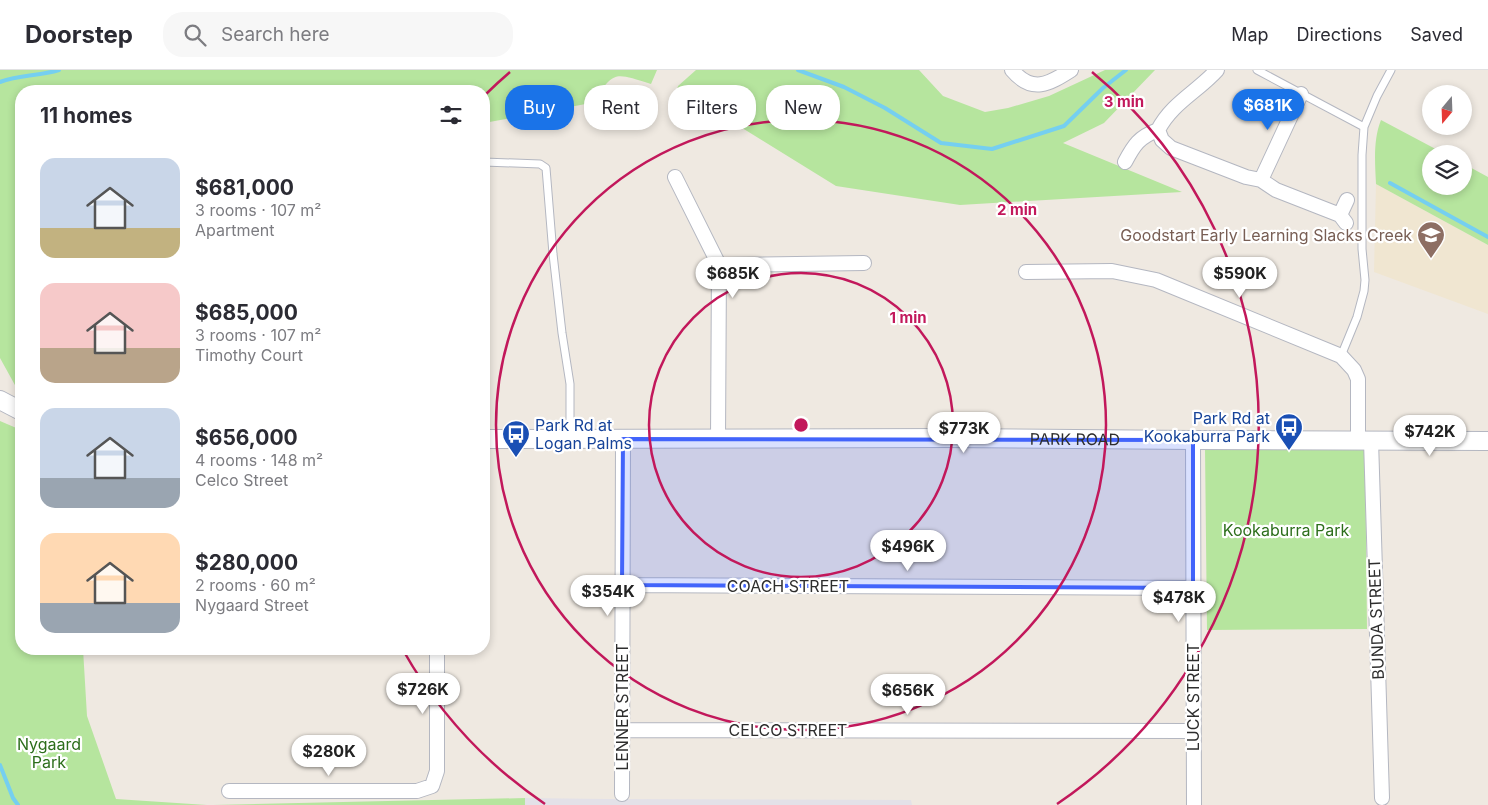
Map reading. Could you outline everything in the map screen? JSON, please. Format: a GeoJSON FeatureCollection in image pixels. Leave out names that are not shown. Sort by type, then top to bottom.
{"type":"FeatureCollection","features":[{"type":"Feature","properties":{"kind":"street"},"geometry":{"type":"LineString","coordinates":[[1012,70],[1028,84],[1045,85],[1071,70]]}},
{"type":"Feature","properties":{"kind":"street"},"geometry":{"type":"LineString","coordinates":[[1125,162],[1135,144],[1148,134],[1158,130],[1172,108],[1217,70]]}},
{"type":"Feature","properties":{"kind":"street"},"geometry":{"type":"LineString","coordinates":[[1261,180],[1301,94]]}},
{"type":"Feature","properties":{"kind":"street"},"geometry":{"type":"LineString","coordinates":[[1158,130],[1162,140],[1171,148],[1261,180],[1276,190],[1343,219],[1347,200]]}},
{"type":"Feature","properties":{"kind":"street"},"geometry":{"type":"LineString","coordinates":[[675,177],[719,265],[718,439]]}},
{"type":"Feature","properties":{"kind":"street"},"geometry":{"type":"LineString","coordinates":[[719,265],[864,263]]}},
{"type":"Feature","properties":{"kind":"street"},"geometry":{"type":"LineString","coordinates":[[1026,272],[1112,271],[1156,280],[1341,356]]}},
{"type":"Feature","properties":{"kind":"street","name":"BUNDA STREET"},"geometry":{"type":"LineString","coordinates":[[1341,356],[1354,370],[1358,379],[1365,440],[1382,798]]}},
{"type":"Feature","properties":{"kind":"street"},"geometry":{"type":"LineString","coordinates":[[0,400],[15,408]]}},
{"type":"Feature","properties":{"kind":"street","name":"PARK ROAD"},"geometry":{"type":"LineString","coordinates":[[490,439],[949,438],[1488,441]]}},
{"type":"Feature","properties":{"kind":"street","name":"LENNER STREET"},"geometry":{"type":"LineString","coordinates":[[622,439],[622,794]]}},
{"type":"Feature","properties":{"kind":"street","name":"LUCK STREET"},"geometry":{"type":"LineString","coordinates":[[1193,440],[1194,804]]}},
{"type":"Feature","properties":{"kind":"street","name":"COACH STREET"},"geometry":{"type":"LineString","coordinates":[[622,585],[1193,588]]}},
{"type":"Feature","properties":{"kind":"street"},"geometry":{"type":"LineString","coordinates":[[229,791],[417,791],[432,786],[437,771],[437,655]]}},
{"type":"Feature","properties":{"kind":"street","name":"CELCO STREET"},"geometry":{"type":"LineString","coordinates":[[623,730],[1193,731]]}},
{"type":"Feature","properties":{"kind":"lane"},"geometry":{"type":"LineString","coordinates":[[1256,70],[1364,126]]}},
{"type":"Feature","properties":{"kind":"lane"},"geometry":{"type":"LineString","coordinates":[[1341,356],[1357,316],[1365,286],[1362,249],[1362,155],[1364,126],[1377,96],[1392,70]]}},
{"type":"Feature","properties":{"kind":"lane"},"geometry":{"type":"LineString","coordinates":[[490,162],[540,164],[546,168],[553,254],[570,384],[570,438]]}},
{"type":"Feature","properties":{"kind":"highlighted area"},"geometry":{"type":"Polygon","coordinates":[[[623,439],[1193,440],[1193,588],[622,585],[623,439]]]}},
{"type":"Feature","properties":{"kind":"shaded area","name":"Goodstart Early Learning Slacks Creek"},"geometry":{"type":"Polygon","coordinates":[[[1376,184],[1488,245],[1488,314],[1374,272],[1376,184]]]}},
{"type":"Feature","properties":{"kind":"shaded area"},"geometry":{"type":"Polygon","coordinates":[[[525,798],[911,800],[912,805],[525,805],[525,798]]]}},
{"type":"Feature","properties":{"kind":"green space"},"geometry":{"type":"Polygon","coordinates":[[[0,70],[657,70],[651,84],[621,76],[616,77],[605,85],[584,85],[584,104],[574,106],[574,85],[505,85],[505,119],[490,122],[490,85],[15,85],[15,385],[0,358],[0,70]]]}},
{"type":"Feature","properties":{"kind":"green space"},"geometry":{"type":"Polygon","coordinates":[[[696,70],[919,70],[943,96],[985,112],[1008,108],[1049,96],[1105,70],[1155,70],[1104,123],[1063,143],[1182,192],[960,205],[836,186],[745,130],[756,130],[756,85],[679,85],[696,70]]]}},
{"type":"Feature","properties":{"kind":"green space"},"geometry":{"type":"Polygon","coordinates":[[[1381,120],[1428,145],[1422,145],[1422,195],[1472,195],[1472,168],[1488,177],[1488,245],[1376,184],[1375,160],[1378,128],[1381,120]]]}},
{"type":"Feature","properties":{"kind":"green space","name":"Nygaard Park"},"geometry":{"type":"Polygon","coordinates":[[[0,421],[15,427],[15,655],[83,655],[87,716],[116,799],[207,805],[0,805],[0,421]]]}},
{"type":"Feature","properties":{"kind":"green space","name":"Kookaburra Park"},"geometry":{"type":"Polygon","coordinates":[[[1365,447],[1367,629],[1207,630],[1205,448],[1365,447]]]}},
{"type":"Feature","properties":{"kind":"green space"},"geometry":{"type":"Polygon","coordinates":[[[525,798],[525,805],[213,805],[525,798]]]}},
{"type":"Feature","properties":{"kind":"waterway"},"geometry":{"type":"LineString","coordinates":[[0,82],[59,70]]}},
{"type":"Feature","properties":{"kind":"waterway"},"geometry":{"type":"LineString","coordinates":[[798,70],[844,87],[885,108],[941,143],[992,149],[1064,126],[1103,88],[1126,70]]}},
{"type":"Feature","properties":{"kind":"waterway"},"geometry":{"type":"LineString","coordinates":[[1390,183],[1488,237]]}},
{"type":"Feature","properties":{"kind":"waterway"},"geometry":{"type":"LineString","coordinates":[[0,765],[13,798],[18,805]]}},
{"type":"Feature","properties":{"kind":"place","name":"Goodstart Early Learning Slacks Creek"},"geometry":{"type":"Point","coordinates":[1431,259]}},
{"type":"Feature","properties":{"kind":"place","name":"Park Rd at Kookaburra Park"},"geometry":{"type":"Point","coordinates":[1289,451]}},
{"type":"Feature","properties":{"kind":"place","name":"Park Rd at Logan Palms"},"geometry":{"type":"Point","coordinates":[516,458]}}]}
